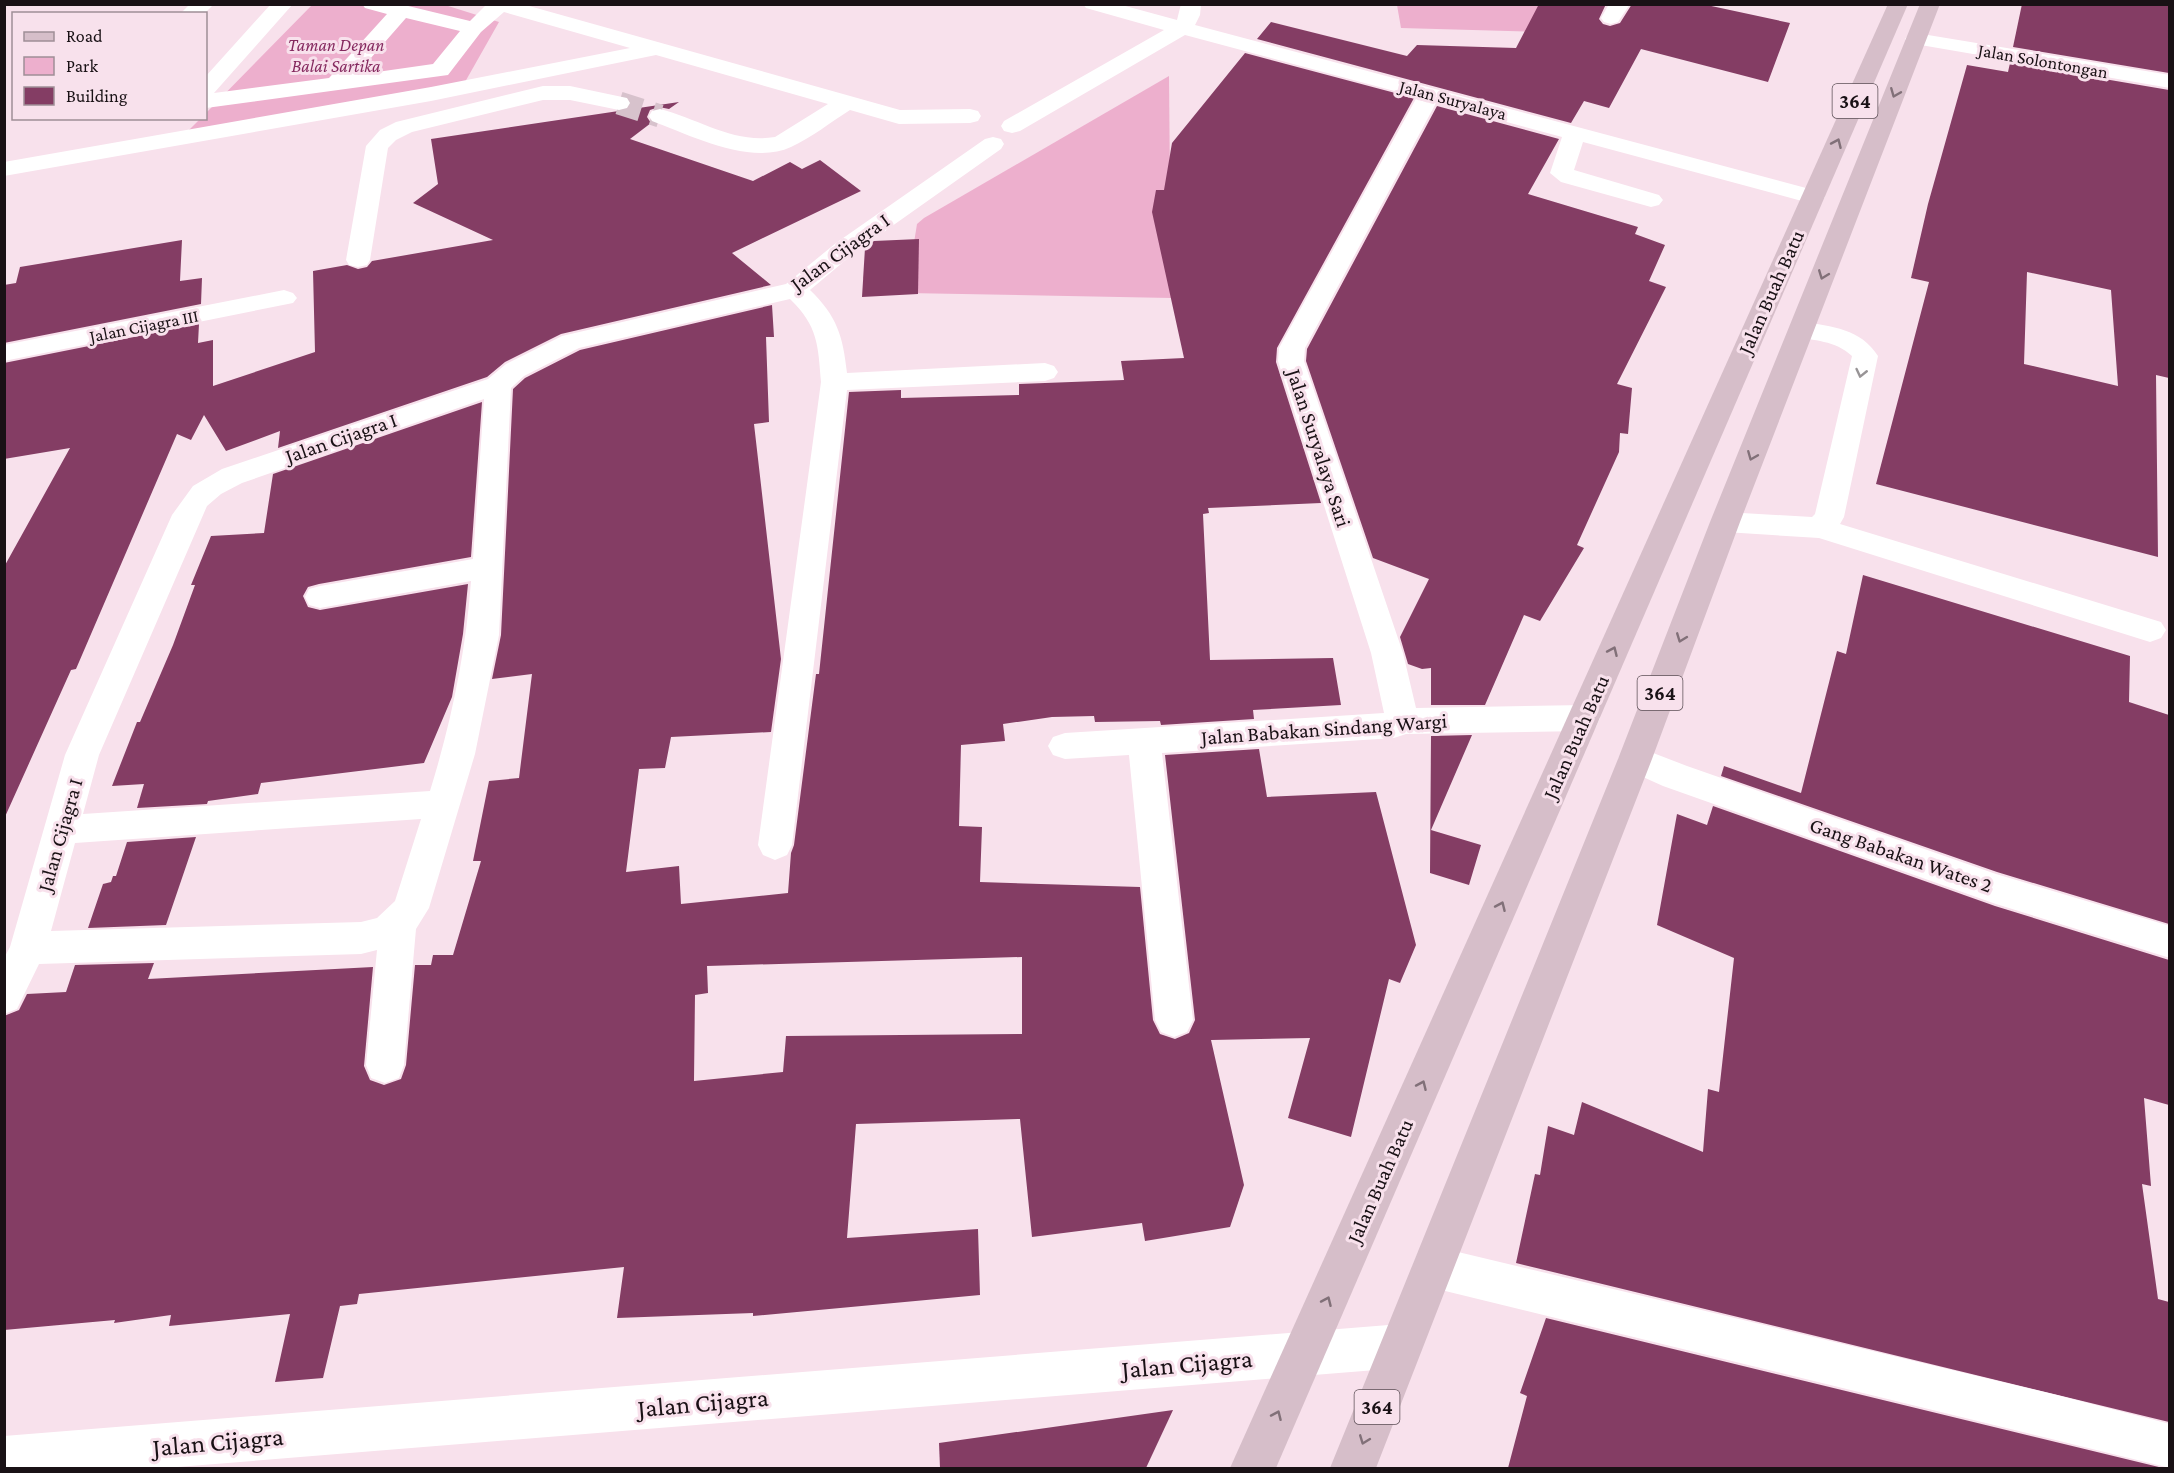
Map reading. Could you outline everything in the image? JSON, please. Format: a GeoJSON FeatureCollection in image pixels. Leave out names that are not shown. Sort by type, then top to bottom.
{"type":"FeatureCollection","features":[{"type":"Feature","properties":{"kind":"main road","name":"Jalan Buah Batu"},"geometry":{"type":"LineString","coordinates":[[1253,1468],[1898,4]]}},
{"type":"Feature","properties":{"kind":"main road","name":"Jalan Buah Batu"},"geometry":{"type":"LineString","coordinates":[[1353,1468],[1635,759],[1725,522],[1930,4]]}},
{"type":"Feature","properties":{"kind":"street"},"geometry":{"type":"LineString","coordinates":[[207,88],[283,4]]}},
{"type":"Feature","properties":{"kind":"street"},"geometry":{"type":"LineString","coordinates":[[372,4],[474,28]]}},
{"type":"Feature","properties":{"kind":"street","name":"Jalan Suryalaya"},"geometry":{"type":"LineString","coordinates":[[1093,4],[1813,197]]}},
{"type":"Feature","properties":{"kind":"street"},"geometry":{"type":"LineString","coordinates":[[1184,27],[1190,15],[1191,4]]}},
{"type":"Feature","properties":{"kind":"street"},"geometry":{"type":"LineString","coordinates":[[431,94],[440,70],[474,28],[498,5],[899,117],[915,130],[988,128]]}},
{"type":"Feature","properties":{"kind":"street"},"geometry":{"type":"LineString","coordinates":[[336,84],[400,12]]}},
{"type":"Feature","properties":{"kind":"street","name":"Jalan Cijagra I"},"geometry":{"type":"LineString","coordinates":[[4,997],[28,948],[82,755],[188,510],[197,497],[211,485],[498,385],[515,370],[571,342],[795,291],[988,128],[1184,27]]}},
{"type":"Feature","properties":{"kind":"street","name":"Jalan Solontongan"},"geometry":{"type":"LineString","coordinates":[[1916,39],[2169,82]]}},
{"type":"Feature","properties":{"kind":"street"},"geometry":{"type":"LineString","coordinates":[[4,169],[431,94],[656,49]]}},
{"type":"Feature","properties":{"kind":"street"},"geometry":{"type":"LineString","coordinates":[[207,101],[440,70]]}},
{"type":"Feature","properties":{"kind":"street"},"geometry":{"type":"LineString","coordinates":[[358,260],[377,146],[388,135],[404,127],[543,93],[570,93],[619,103]]}},
{"type":"Feature","properties":{"kind":"street","name":"Jalan Suryalaya Sari"},"geometry":{"type":"LineString","coordinates":[[1400,721],[1401,715],[1387,653],[1291,361],[1292,348],[1430,93]]}},
{"type":"Feature","properties":{"kind":"street"},"geometry":{"type":"LineString","coordinates":[[660,116],[747,146],[773,145],[782,143],[847,102]]}},
{"type":"Feature","properties":{"kind":"street"},"geometry":{"type":"LineString","coordinates":[[145,120],[146,143]]}},
{"type":"Feature","properties":{"kind":"street","name":"Jalan Cijagra I"},"geometry":{"type":"LineString","coordinates":[[988,128],[1011,133],[993,144],[988,128]]}},
{"type":"Feature","properties":{"kind":"street"},"geometry":{"type":"LineString","coordinates":[[1575,132],[1562,173],[1651,200]]}},
{"type":"Feature","properties":{"kind":"street"},"geometry":{"type":"LineString","coordinates":[[774,844],[834,382],[831,346],[819,312],[795,291]]}},
{"type":"Feature","properties":{"kind":"street","name":"Jalan Cijagra III"},"geometry":{"type":"LineString","coordinates":[[4,353],[284,298]]}},
{"type":"Feature","properties":{"kind":"street"},"geometry":{"type":"LineString","coordinates":[[1802,330],[1832,334],[1856,344],[1865,356],[1829,517],[1820,528]]}},
{"type":"Feature","properties":{"kind":"street"},"geometry":{"type":"LineString","coordinates":[[834,382],[1045,372]]}},
{"type":"Feature","properties":{"kind":"street"},"geometry":{"type":"LineString","coordinates":[[28,948],[361,938],[381,934],[398,926],[411,908],[458,754],[483,635],[498,385]]}},
{"type":"Feature","properties":{"kind":"street"},"geometry":{"type":"LineString","coordinates":[[1725,522],[1820,528],[2150,630]]}},
{"type":"Feature","properties":{"kind":"street"},"geometry":{"type":"LineString","coordinates":[[320,597],[487,567]]}},
{"type":"Feature","properties":{"kind":"street","name":"Jalan Babakan Sindang Wargi"},"geometry":{"type":"LineString","coordinates":[[1065,746],[1394,725],[1400,721],[1584,718]]}},
{"type":"Feature","properties":{"kind":"street"},"geometry":{"type":"LineString","coordinates":[[1144,741],[1174,1020]]}},
{"type":"Feature","properties":{"kind":"street","name":"Gang Babakan Wates 2"},"geometry":{"type":"LineString","coordinates":[[1635,759],[1686,780],[1996,889],[2169,942]]}},
{"type":"Feature","properties":{"kind":"street"},"geometry":{"type":"LineString","coordinates":[[62,830],[441,804]]}},
{"type":"Feature","properties":{"kind":"street"},"geometry":{"type":"LineString","coordinates":[[385,1065],[398,926]]}},
{"type":"Feature","properties":{"kind":"street"},"geometry":{"type":"LineString","coordinates":[[1432,1267],[2057,1417],[2169,1447]]}},
{"type":"Feature","properties":{"kind":"street","name":"Jalan Cijagra"},"geometry":{"type":"LineString","coordinates":[[4,1459],[1401,1346]]}},
{"type":"Feature","properties":{"kind":"green space","name":"Taman Depan Balai Sartika"},"geometry":{"type":"Polygon","coordinates":[[[312,5],[445,5],[499,22],[465,82],[183,136],[199,120],[207,120],[207,112],[312,5]]]}},
{"type":"Feature","properties":{"kind":"green space"},"geometry":{"type":"Polygon","coordinates":[[[1397,5],[1554,5],[1544,32],[1401,28],[1397,5]]]}},
{"type":"Feature","properties":{"kind":"green space"},"geometry":{"type":"Polygon","coordinates":[[[1169,76],[1171,298],[906,293],[917,224],[924,218],[1169,76]]]}},
{"type":"Feature","properties":{"kind":"building"},"geometry":{"type":"Polygon","coordinates":[[[1539,4],[1606,4],[1599,19],[1603,24],[1610,26],[1620,23],[1632,4],[1702,4],[1790,23],[1768,82],[1641,49],[1609,108],[1584,101],[1571,123],[1257,39],[1271,22],[1407,56],[1417,45],[1516,48],[1539,4]]]}},
{"type":"Feature","properties":{"kind":"building"},"geometry":{"type":"Polygon","coordinates":[[[2022,4],[2169,4],[2169,73],[2013,47],[2022,4]]]}},
{"type":"Feature","properties":{"kind":"building"},"geometry":{"type":"Polygon","coordinates":[[[1245,53],[1414,98],[1277,348],[1276,362],[1321,503],[1208,508],[1209,513],[1203,514],[1210,660],[1333,658],[1341,705],[1253,710],[1254,719],[1161,725],[1160,721],[1095,722],[1094,716],[1052,717],[1003,724],[1005,741],[961,745],[959,826],[982,827],[980,882],[1140,887],[1153,1020],[1160,1034],[1175,1039],[1189,1033],[1195,1020],[1165,755],[1259,749],[1267,797],[1376,792],[1416,945],[1400,983],[1389,979],[1351,1137],[1288,1118],[1310,1038],[1211,1040],[1244,1185],[1230,1227],[1145,1241],[1142,1223],[1032,1237],[1020,1119],[856,1124],[847,1238],[978,1229],[980,1295],[753,1316],[753,1313],[617,1318],[624,1267],[359,1294],[357,1304],[340,1306],[323,1378],[275,1382],[290,1314],[169,1326],[171,1315],[114,1323],[115,1320],[4,1330],[4,1016],[19,1010],[27,994],[66,992],[75,965],[154,963],[148,979],[373,967],[364,1066],[370,1080],[384,1085],[401,1079],[406,1065],[415,965],[431,965],[433,955],[453,955],[481,861],[473,861],[489,781],[519,778],[532,674],[492,679],[501,635],[513,389],[525,378],[580,350],[772,305],[774,337],[766,337],[769,422],[754,424],[781,659],[771,732],[671,737],[665,768],[639,769],[626,872],[679,866],[681,904],[788,893],[791,853],[794,845],[816,674],[819,674],[849,392],[901,390],[901,398],[1019,395],[1019,384],[1124,380],[1121,361],[1184,358],[1152,212],[1156,190],[1164,190],[1172,143],[1245,53]],[[1022,957],[707,966],[708,993],[695,995],[694,1081],[783,1072],[786,1036],[1022,1034],[1022,957]]]}},
{"type":"Feature","properties":{"kind":"building"},"geometry":{"type":"Polygon","coordinates":[[[2010,63],[2169,90],[2169,378],[2156,375],[2158,557],[1876,484],[1929,282],[1911,278],[1928,204],[1967,65],[2008,72],[2010,63]],[[2027,272],[2024,364],[2118,386],[2111,290],[2027,272]]]}},
{"type":"Feature","properties":{"kind":"building"},"geometry":{"type":"Polygon","coordinates":[[[679,102],[669,109],[659,107],[650,110],[647,117],[651,123],[630,139],[753,181],[790,162],[802,169],[820,160],[861,191],[732,253],[771,285],[561,334],[505,362],[487,377],[278,448],[280,431],[226,451],[204,415],[191,440],[177,434],[76,669],[71,670],[4,819],[4,567],[70,448],[4,459],[4,363],[199,324],[198,343],[213,340],[213,386],[315,352],[313,271],[347,265],[358,269],[367,267],[372,261],[493,240],[413,203],[438,184],[431,139],[679,102]]]}},
{"type":"Feature","properties":{"kind":"building"},"geometry":{"type":"Polygon","coordinates":[[[1437,106],[1559,139],[1528,194],[1638,227],[1635,234],[1665,245],[1649,281],[1666,287],[1617,384],[1632,388],[1628,434],[1620,433],[1619,452],[1577,545],[1584,548],[1540,621],[1524,615],[1485,705],[1431,705],[1431,668],[1422,669],[1408,664],[1400,637],[1429,579],[1373,558],[1306,361],[1307,349],[1437,106]]]}},
{"type":"Feature","properties":{"kind":"building"},"geometry":{"type":"Polygon","coordinates":[[[919,239],[918,294],[862,297],[865,248],[874,241],[919,239]]]}},
{"type":"Feature","properties":{"kind":"building"},"geometry":{"type":"Polygon","coordinates":[[[182,240],[180,281],[202,278],[201,304],[4,343],[4,285],[16,283],[20,267],[182,240]]]}},
{"type":"Feature","properties":{"kind":"building"},"geometry":{"type":"Polygon","coordinates":[[[482,402],[471,557],[319,584],[308,587],[303,596],[308,607],[320,610],[468,584],[463,634],[452,697],[424,763],[261,783],[258,794],[208,801],[207,804],[137,808],[144,784],[112,786],[137,722],[140,722],[173,645],[195,585],[191,585],[211,536],[264,533],[273,474],[482,402]]]}},
{"type":"Feature","properties":{"kind":"building"},"geometry":{"type":"Polygon","coordinates":[[[1863,575],[2130,656],[2129,702],[2169,715],[2169,924],[1997,872],[1721,776],[1724,766],[1801,793],[1837,651],[1846,654],[1863,575]]]}},
{"type":"Feature","properties":{"kind":"building"},"geometry":{"type":"Polygon","coordinates":[[[1472,735],[1431,830],[1481,845],[1469,885],[1430,873],[1431,736],[1472,735]]]}},
{"type":"Feature","properties":{"kind":"building"},"geometry":{"type":"Polygon","coordinates":[[[1713,806],[1995,906],[2169,960],[2169,1105],[2144,1098],[2151,1186],[2142,1184],[2158,1299],[2169,1302],[2169,1422],[1516,1263],[1535,1174],[1540,1175],[1548,1126],[1574,1135],[1582,1102],[1703,1152],[1708,1089],[1719,1092],[1734,958],[1657,925],[1677,814],[1707,825],[1713,806]]]}},
{"type":"Feature","properties":{"kind":"building"},"geometry":{"type":"Polygon","coordinates":[[[196,837],[166,925],[88,928],[103,884],[111,882],[113,876],[116,876],[127,842],[196,837]]]}},
{"type":"Feature","properties":{"kind":"building"},"geometry":{"type":"Polygon","coordinates":[[[1546,1318],[2163,1468],[1508,1468],[1527,1396],[1520,1393],[1546,1318]]]}},
{"type":"Feature","properties":{"kind":"building"},"geometry":{"type":"Polygon","coordinates":[[[1173,1410],[1146,1468],[940,1468],[939,1443],[1173,1410]]]}},
{"type":"Feature","properties":{"kind":"tunnel"},"geometry":{"type":"LineString","coordinates":[[619,103],[660,116]]}}]}
